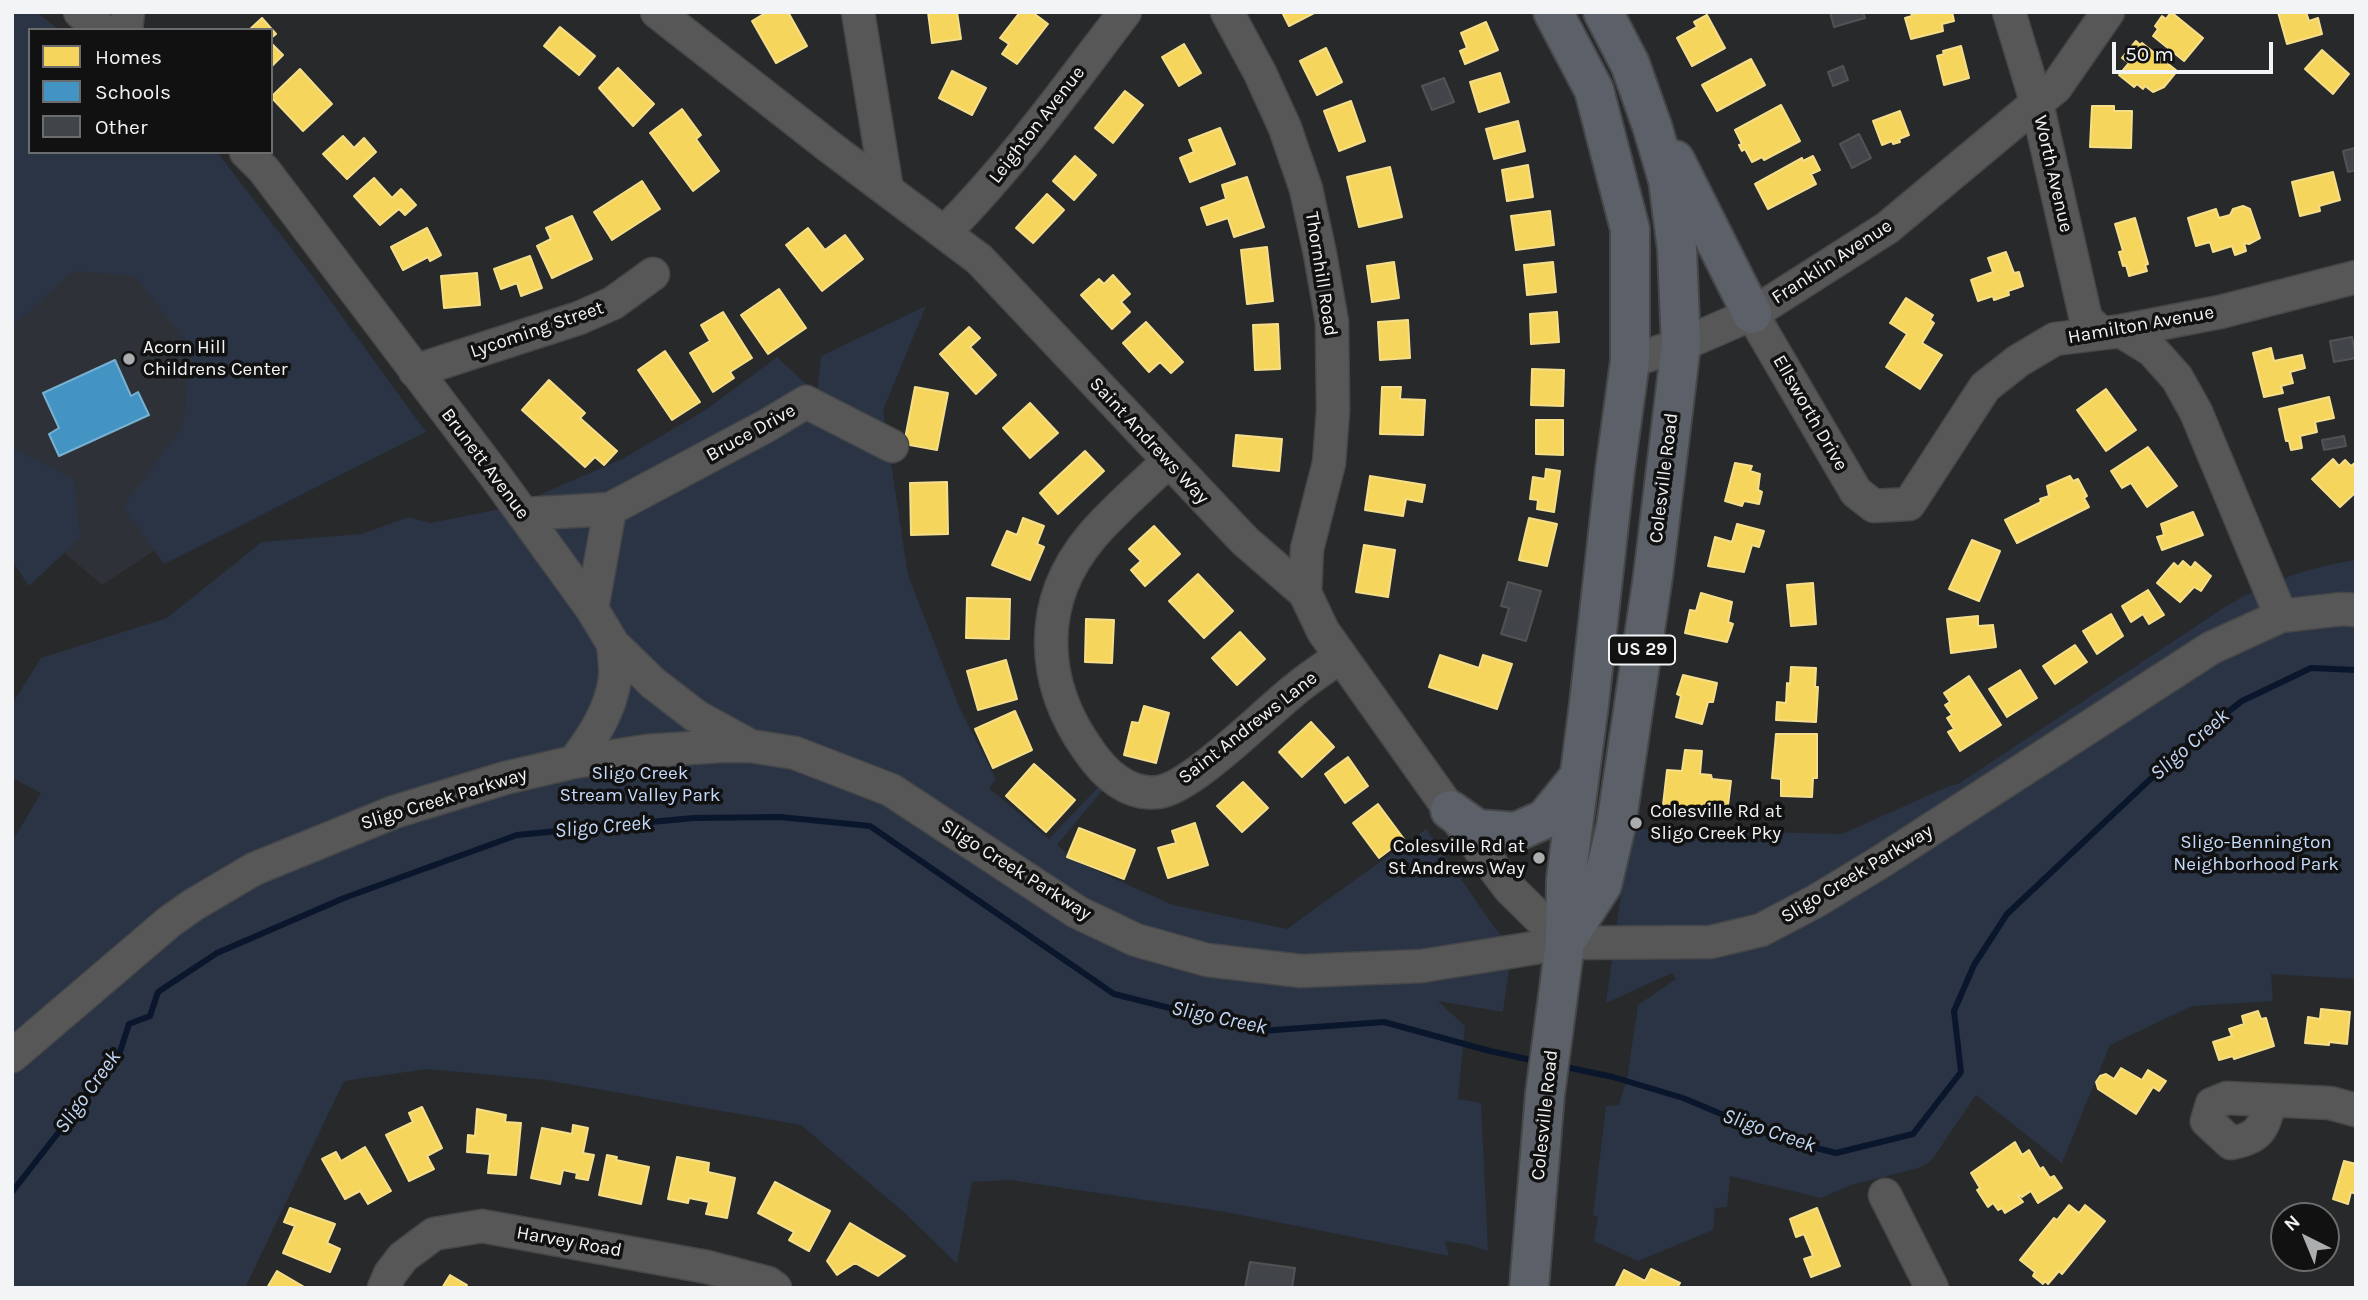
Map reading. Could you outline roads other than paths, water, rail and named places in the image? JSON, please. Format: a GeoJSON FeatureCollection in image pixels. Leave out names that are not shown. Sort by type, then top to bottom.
{"type":"FeatureCollection","features":[{"type":"Feature","properties":{"kind":"highway","name":"Colesville Road"},"geometry":{"type":"LineString","coordinates":[[1528,1288],[1545,1094],[1565,943],[1566,879],[1630,361],[1630,229],[1594,90],[1553,12]]}},
{"type":"Feature","properties":{"kind":"highway","name":"Colesville Road"},"geometry":{"type":"LineString","coordinates":[[1565,943],[1602,885],[1616,826],[1653,576],[1681,345],[1677,249],[1668,180],[1630,64],[1603,12]]}},
{"type":"Feature","properties":{"kind":"highway"},"geometry":{"type":"LineString","coordinates":[[1652,125],[1677,163],[1752,314]]}},
{"type":"Feature","properties":{"kind":"highway"},"geometry":{"type":"LineString","coordinates":[[1450,810],[1477,829],[1517,832],[1545,819],[1580,775]]}},
{"type":"Feature","properties":{"kind":"street","name":"Saint Andrews Way"},"geometry":{"type":"LineString","coordinates":[[657,12],[979,259],[1167,462],[1245,541],[1305,593],[1322,631],[1450,810],[1510,889],[1565,943]]}},
{"type":"Feature","properties":{"kind":"street"},"geometry":{"type":"LineString","coordinates":[[858,12],[887,190]]}},
{"type":"Feature","properties":{"kind":"street","name":"Leighton Avenue"},"geometry":{"type":"LineString","coordinates":[[944,233],[982,196],[1125,12]]}},
{"type":"Feature","properties":{"kind":"street","name":"Thornhill Road"},"geometry":{"type":"LineString","coordinates":[[1227,12],[1280,117],[1306,189],[1321,254],[1332,322],[1329,463],[1307,549],[1305,593]]}},
{"type":"Feature","properties":{"kind":"street","name":"Worth Avenue"},"geometry":{"type":"LineString","coordinates":[[2009,12],[2034,94],[2086,319],[2152,350],[2177,378],[2196,412],[2281,616]]}},
{"type":"Feature","properties":{"kind":"street","name":"Franklin Avenue"},"geometry":{"type":"LineString","coordinates":[[1630,361],[1681,345],[1752,314],[1887,228],[2011,126],[2070,40],[2101,20]]}},
{"type":"Feature","properties":{"kind":"street","name":"Brunett Avenue"},"geometry":{"type":"LineString","coordinates":[[248,154],[264,170],[494,474],[592,609],[613,644],[653,683],[696,716],[751,746]]}},
{"type":"Feature","properties":{"kind":"street","name":"Lycoming Street"},"geometry":{"type":"LineString","coordinates":[[415,371],[579,318],[613,303],[653,274]]}},
{"type":"Feature","properties":{"kind":"street","name":"Hamilton Avenue"},"geometry":{"type":"LineString","coordinates":[[1874,506],[1909,504],[1985,387],[2018,361],[2055,339],[2220,312],[2356,277]]}},
{"type":"Feature","properties":{"kind":"street","name":"Ellsworth Drive"},"geometry":{"type":"LineString","coordinates":[[1752,314],[1856,492],[1874,506]]}},
{"type":"Feature","properties":{"kind":"street","name":"Bruce Drive"},"geometry":{"type":"LineString","coordinates":[[523,514],[610,509],[806,402],[892,446]]}},
{"type":"Feature","properties":{"kind":"street","name":"Saint Andrews Lane"},"geometry":{"type":"LineString","coordinates":[[1167,462],[1091,536],[1070,568],[1053,608],[1050,653],[1058,694],[1079,737],[1103,771],[1132,790],[1159,792],[1189,778],[1297,687],[1340,657]]}},
{"type":"Feature","properties":{"kind":"street"},"geometry":{"type":"LineString","coordinates":[[592,609],[610,509]]}},
{"type":"Feature","properties":{"kind":"street","name":"Sligo Creek Parkway"},"geometry":{"type":"LineString","coordinates":[[12,1056],[169,922],[254,869],[394,812],[505,778],[574,762],[681,747],[751,746],[795,753],[891,790],[1077,912],[1136,940],[1207,960],[1301,971],[1422,966],[1565,943],[1711,942],[1761,930],[1816,901],[2211,648],[2281,616],[2342,608],[2356,610]]}},
{"type":"Feature","properties":{"kind":"street"},"geometry":{"type":"LineString","coordinates":[[574,762],[592,739],[608,708],[615,676],[613,644]]}},
{"type":"Feature","properties":{"kind":"street"},"geometry":{"type":"LineString","coordinates":[[2270,1101],[2330,1103],[2356,1110]]}},
{"type":"Feature","properties":{"kind":"street"},"geometry":{"type":"LineString","coordinates":[[1885,1195],[1932,1288]]}},
{"type":"Feature","properties":{"kind":"street","name":"Harvey Road"},"geometry":{"type":"LineString","coordinates":[[384,1288],[390,1274],[403,1257],[434,1234],[482,1226],[707,1267],[768,1283],[775,1288]]}},
{"type":"Feature","properties":{"kind":"waterway","name":"Sligo Creek"},"geometry":{"type":"LineString","coordinates":[[1561,1066],[1613,1077],[1683,1098],[1781,1139],[1836,1153],[1913,1134],[1961,1072],[1954,1011],[1974,965],[2007,914],[2194,738],[2242,701],[2311,668],[2356,670]]}},
{"type":"Feature","properties":{"kind":"waterway","name":"Sligo Creek"},"geometry":{"type":"LineString","coordinates":[[12,1192],[119,1055],[129,1024],[150,1016],[158,992],[217,953],[344,898],[517,835],[693,818],[780,817],[870,826],[1114,994],[1261,1031],[1384,1022],[1536,1061]]}},
{"type":"Feature","properties":{"kind":"place","name":"Acorn Hill Childrens Center"},"geometry":{"type":"Point","coordinates":[129,359]}},
{"type":"Feature","properties":{"kind":"place","name":"Colesville Rd at Sligo Creek Pky"},"geometry":{"type":"Point","coordinates":[1636,823]}},
{"type":"Feature","properties":{"kind":"place","name":"Colesville Rd at St Andrews Way"},"geometry":{"type":"Point","coordinates":[1539,858]}},
{"type":"Feature","properties":{"kind":"park label","name":"Sligo Creek Stream Valley Park"},"geometry":{"type":"Point","coordinates":[640,785]}},
{"type":"Feature","properties":{"kind":"park label","name":"Sligo-Bennington Neighborhood Park"},"geometry":{"type":"Point","coordinates":[2256,854]}}]}
